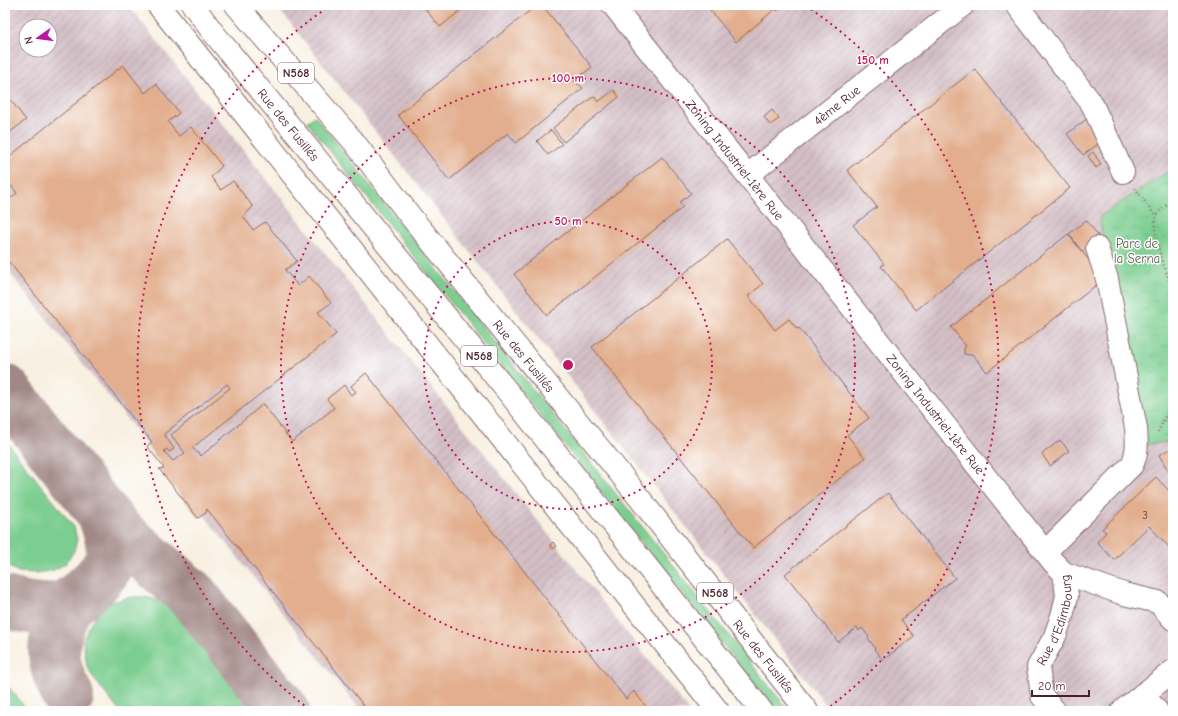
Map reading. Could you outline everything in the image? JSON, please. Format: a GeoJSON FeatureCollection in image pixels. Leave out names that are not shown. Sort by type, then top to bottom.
{"type":"FeatureCollection","features":[{"type":"Feature","properties":{"kind":"main road"},"geometry":{"type":"LineString","coordinates":[[158,5],[718,711]]}},
{"type":"Feature","properties":{"kind":"main road","name":"Rue des Fusillés"},"geometry":{"type":"LineString","coordinates":[[193,5],[212,31],[513,398],[762,711]]}},
{"type":"Feature","properties":{"kind":"main road","name":"Rue des Fusillés"},"geometry":{"type":"LineString","coordinates":[[236,5],[354,142],[411,216],[622,476],[807,711]]}},
{"type":"Feature","properties":{"kind":"main road","name":"Zoning Industriel-1ère Rue"},"geometry":{"type":"LineString","coordinates":[[613,5],[1045,552],[1064,573]]}},
{"type":"Feature","properties":{"kind":"main road","name":"4ème Rue"},"geometry":{"type":"LineString","coordinates":[[748,175],[963,5]]}},
{"type":"Feature","properties":{"kind":"main road"},"geometry":{"type":"LineString","coordinates":[[1016,5],[1092,104],[1123,172]]}},
{"type":"Feature","properties":{"kind":"main road"},"geometry":{"type":"LineString","coordinates":[[1045,552],[1132,465],[1136,457],[1138,447],[1136,428],[1107,279],[1097,248]]}},
{"type":"Feature","properties":{"kind":"main road","name":"Rue d'Edimbourg"},"geometry":{"type":"LineString","coordinates":[[1054,711],[1042,696],[1038,667],[1054,636],[1062,616],[1067,596],[1064,573],[1124,594],[1158,602],[1173,619]]}},
{"type":"Feature","properties":{"kind":"main road"},"geometry":{"type":"LineString","coordinates":[[1122,711],[1173,671]]}},
{"type":"Feature","properties":{"kind":"main road"},"geometry":{"type":"LineString","coordinates":[[1144,694],[1157,711]]}},
{"type":"Feature","properties":{"kind":"path"},"geometry":{"type":"LineString","coordinates":[[1123,172],[1156,217]]}},
{"type":"Feature","properties":{"kind":"path"},"geometry":{"type":"LineString","coordinates":[[1173,201],[1162,208],[1156,217],[1154,233],[1173,291]]}},
{"type":"Feature","properties":{"kind":"shaded area"},"geometry":{"type":"Polygon","coordinates":[[[5,5],[128,5],[689,711],[361,711],[5,267],[5,5]]]}},
{"type":"Feature","properties":{"kind":"shaded area"},"geometry":{"type":"Polygon","coordinates":[[[276,5],[1173,5],[1173,168],[1099,217],[1173,452],[1173,711],[831,711],[276,5]]]}},
{"type":"Feature","properties":{"kind":"green space"},"geometry":{"type":"Polygon","coordinates":[[[315,116],[789,711],[776,711],[307,122],[315,116]]]}},
{"type":"Feature","properties":{"kind":"green space","name":"Parc de la Serna"},"geometry":{"type":"Polygon","coordinates":[[[1173,168],[1173,452],[1167,442],[1145,445],[1099,217],[1173,168]]]}},
{"type":"Feature","properties":{"kind":"green space"},"geometry":{"type":"Polygon","coordinates":[[[5,440],[74,527],[77,540],[74,551],[66,563],[54,570],[37,573],[19,572],[5,565],[5,440]]]}},
{"type":"Feature","properties":{"kind":"green space"},"geometry":{"type":"Polygon","coordinates":[[[130,597],[146,597],[162,602],[176,611],[256,711],[119,711],[87,667],[83,641],[89,626],[103,606],[130,597]]]}},
{"type":"Feature","properties":{"kind":"green space"},"geometry":{"type":"Polygon","coordinates":[[[5,682],[28,711],[5,711],[5,682]]]}},
{"type":"Feature","properties":{"kind":"building"},"geometry":{"type":"Polygon","coordinates":[[[422,5],[467,5],[440,27],[422,5]]]}},
{"type":"Feature","properties":{"kind":"building"},"geometry":{"type":"Polygon","coordinates":[[[537,5],[542,5],[592,67],[574,81],[583,88],[516,143],[508,133],[449,180],[398,115],[537,5]]]}},
{"type":"Feature","properties":{"kind":"building"},"geometry":{"type":"Polygon","coordinates":[[[706,5],[784,5],[777,11],[775,9],[736,42],[706,5]]]}},
{"type":"Feature","properties":{"kind":"building"},"geometry":{"type":"Polygon","coordinates":[[[123,65],[145,93],[156,84],[179,113],[168,122],[179,136],[191,127],[222,166],[211,177],[221,190],[233,181],[253,207],[243,216],[253,230],[265,222],[297,261],[285,270],[298,286],[309,276],[331,303],[318,312],[336,334],[192,448],[201,456],[263,404],[292,442],[334,408],[327,399],[344,385],[351,395],[356,392],[351,386],[366,373],[626,699],[634,691],[649,711],[368,711],[207,509],[206,513],[198,518],[159,469],[164,468],[147,446],[152,442],[5,257],[5,203],[17,193],[5,178],[5,160],[123,65]],[[227,384],[164,434],[174,449],[169,452],[167,449],[164,451],[173,461],[185,453],[171,435],[230,388],[227,384]]]}},
{"type":"Feature","properties":{"kind":"building"},"geometry":{"type":"Polygon","coordinates":[[[975,69],[1070,188],[916,310],[881,266],[884,264],[853,225],[877,207],[847,170],[975,69]]]}},
{"type":"Feature","properties":{"kind":"building"},"geometry":{"type":"Polygon","coordinates":[[[614,90],[619,97],[564,142],[553,128],[594,96],[598,102],[614,90]]]}},
{"type":"Feature","properties":{"kind":"building"},"geometry":{"type":"Polygon","coordinates":[[[5,93],[26,120],[5,136],[5,93]]]}},
{"type":"Feature","properties":{"kind":"building"},"geometry":{"type":"Polygon","coordinates":[[[772,110],[779,119],[770,125],[764,117],[772,110]]]}},
{"type":"Feature","properties":{"kind":"building"},"geometry":{"type":"Polygon","coordinates":[[[1089,117],[1105,139],[1083,155],[1067,134],[1089,117]]]}},
{"type":"Feature","properties":{"kind":"building"},"geometry":{"type":"Polygon","coordinates":[[[551,130],[562,144],[548,155],[537,141],[551,130]]]}},
{"type":"Feature","properties":{"kind":"building"},"geometry":{"type":"Polygon","coordinates":[[[1093,152],[1101,164],[1096,168],[1088,156],[1093,152]]]}},
{"type":"Feature","properties":{"kind":"building"},"geometry":{"type":"Polygon","coordinates":[[[662,157],[691,193],[679,203],[683,207],[547,315],[514,274],[662,157]]]}},
{"type":"Feature","properties":{"kind":"building"},"geometry":{"type":"Polygon","coordinates":[[[1086,220],[1100,238],[1082,252],[1069,234],[1086,220]]]}},
{"type":"Feature","properties":{"kind":"building"},"geometry":{"type":"Polygon","coordinates":[[[1068,234],[1104,279],[987,372],[972,354],[964,354],[964,348],[966,346],[951,327],[1068,234]]]}},
{"type":"Feature","properties":{"kind":"building"},"geometry":{"type":"Polygon","coordinates":[[[727,239],[763,284],[748,296],[775,330],[789,319],[797,329],[799,328],[869,418],[847,435],[865,458],[753,548],[592,347],[727,239]]]}},
{"type":"Feature","properties":{"kind":"building"},"geometry":{"type":"Polygon","coordinates":[[[1060,440],[1069,451],[1050,466],[1042,454],[1060,440]]]}},
{"type":"Feature","properties":{"kind":"building"},"geometry":{"type":"Polygon","coordinates":[[[1173,447],[1173,469],[1169,472],[1159,455],[1173,447]]]}},
{"type":"Feature","properties":{"kind":"building"},"geometry":{"type":"Polygon","coordinates":[[[1156,477],[1173,495],[1173,551],[1149,526],[1114,560],[1097,542],[1106,532],[1102,529],[1156,477]]]}},
{"type":"Feature","properties":{"kind":"building"},"geometry":{"type":"Polygon","coordinates":[[[888,493],[955,578],[901,620],[914,636],[883,660],[874,649],[875,648],[868,638],[869,637],[862,628],[859,631],[857,627],[838,642],[785,574],[888,493]]]}},
{"type":"Feature","properties":{"kind":"building"},"geometry":{"type":"Polygon","coordinates":[[[553,542],[557,546],[553,549],[550,545],[553,542]]]}},
{"type":"Feature","properties":{"kind":"taxiway"},"geometry":{"type":"LineString","coordinates":[[5,390],[117,531],[192,595],[284,711]]}},
{"type":"Feature","properties":{"kind":"taxiway"},"geometry":{"type":"LineString","coordinates":[[66,606],[93,584],[109,563],[112,545],[103,514]]}},
{"type":"Feature","properties":{"kind":"taxiway"},"geometry":{"type":"LineString","coordinates":[[5,602],[36,608],[66,606],[57,631],[54,651],[58,672],[68,696]]}}]}
